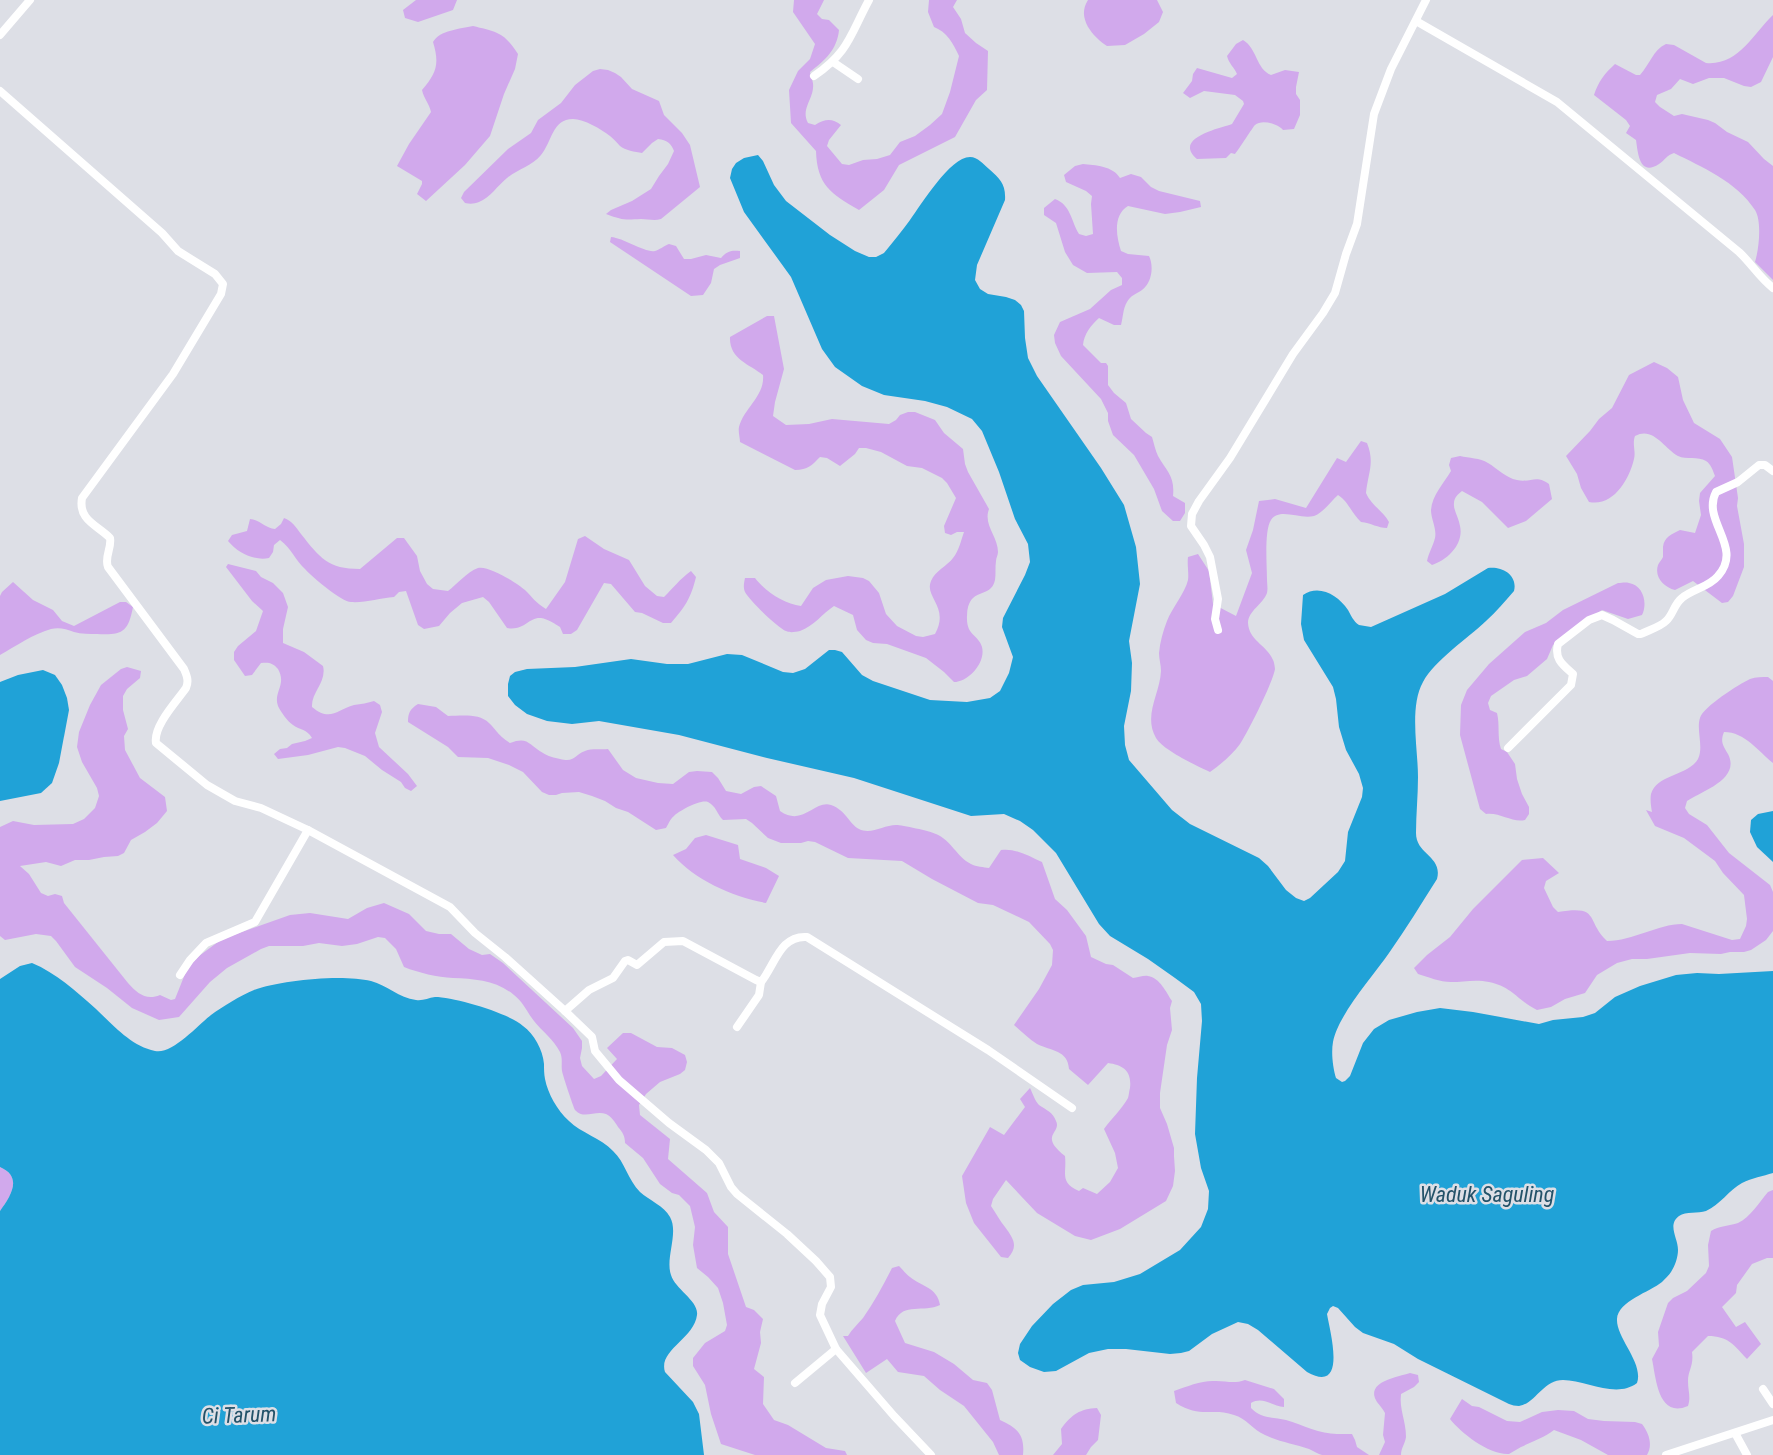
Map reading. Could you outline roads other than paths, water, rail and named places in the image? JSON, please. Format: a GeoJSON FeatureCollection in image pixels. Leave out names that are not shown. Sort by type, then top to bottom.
{"type":"FeatureCollection","features":[{"type":"Feature","properties":{"kind":"street"},"geometry":{"type":"LineString","coordinates":[[0,34],[30,0]]}},
{"type":"Feature","properties":{"kind":"street"},"geometry":{"type":"LineString","coordinates":[[814,76],[833,62],[844,50],[869,0]]}},
{"type":"Feature","properties":{"kind":"street"},"geometry":{"type":"LineString","coordinates":[[1218,630],[1215,619],[1218,599],[1210,557],[1191,526],[1192,514],[1230,458],[1293,354],[1335,293],[1357,224],[1374,114],[1391,69],[1426,0]]}},
{"type":"Feature","properties":{"kind":"street"},"geometry":{"type":"LineString","coordinates":[[1416,21],[1557,102],[1739,252],[1752,264],[1758,276],[1773,288]]}},
{"type":"Feature","properties":{"kind":"street"},"geometry":{"type":"LineString","coordinates":[[833,62],[858,79]]}},
{"type":"Feature","properties":{"kind":"street"},"geometry":{"type":"LineString","coordinates":[[0,91],[162,232],[178,251],[215,274],[223,284],[221,294],[173,374],[82,498],[81,510],[92,524],[110,538],[106,562],[108,567],[184,669],[187,678],[186,688],[156,734],[156,743],[207,785],[235,801],[261,808],[308,831],[450,907],[475,933],[565,1011],[592,1037],[595,1051],[619,1080],[669,1123],[706,1150],[719,1163],[731,1187],[787,1234],[830,1277],[831,1287],[822,1304],[820,1315],[836,1349],[931,1455]]}},
{"type":"Feature","properties":{"kind":"street"},"geometry":{"type":"LineString","coordinates":[[1508,748],[1571,685],[1573,675],[1559,660],[1558,644],[1589,620],[1602,615],[1638,634],[1665,622],[1682,598],[1716,579],[1725,565],[1726,543],[1712,511],[1716,492],[1738,482],[1759,465],[1765,465],[1773,471]]}},
{"type":"Feature","properties":{"kind":"street"},"geometry":{"type":"LineString","coordinates":[[180,975],[206,943],[255,922],[308,831]]}},
{"type":"Feature","properties":{"kind":"street"},"geometry":{"type":"LineString","coordinates":[[737,1027],[759,995],[761,982],[782,948],[798,937],[807,937],[988,1050],[1072,1108]]}},
{"type":"Feature","properties":{"kind":"street"},"geometry":{"type":"LineString","coordinates":[[565,1011],[589,990],[612,978],[625,961],[628,960],[638,965],[666,941],[685,942],[761,982]]}},
{"type":"Feature","properties":{"kind":"street"},"geometry":{"type":"LineString","coordinates":[[795,1383],[836,1349]]}},
{"type":"Feature","properties":{"kind":"street"},"geometry":{"type":"LineString","coordinates":[[1763,1389],[1773,1404]]}},
{"type":"Feature","properties":{"kind":"street"},"geometry":{"type":"LineString","coordinates":[[1666,1455],[1773,1420]]}},
{"type":"Feature","properties":{"kind":"street"},"geometry":{"type":"LineString","coordinates":[[1735,1433],[1747,1455]]}},
{"type":"Feature","properties":{"kind":"water","name":"Waduk Saguling"},"geometry":{"type":"Polygon","coordinates":[[[758,155],[774,185],[786,201],[830,235],[869,257],[876,257],[884,253],[945,173],[962,159],[973,157],[978,159],[999,179],[1003,186],[1005,200],[977,265],[975,280],[980,289],[988,294],[1015,300],[1021,305],[1024,311],[1028,358],[1037,376],[1124,505],[1136,547],[1140,584],[1129,641],[1132,663],[1131,691],[1124,726],[1129,760],[1172,810],[1190,824],[1259,858],[1286,890],[1296,898],[1304,901],[1310,898],[1338,872],[1345,861],[1348,832],[1362,797],[1363,788],[1359,774],[1346,750],[1339,727],[1333,687],[1304,640],[1301,624],[1303,595],[1315,591],[1328,593],[1344,605],[1359,625],[1371,627],[1445,594],[1488,568],[1499,568],[1514,580],[1514,591],[1490,618],[1435,666],[1423,682],[1419,692],[1415,716],[1418,777],[1416,833],[1420,846],[1436,865],[1437,879],[1342,1020],[1333,1042],[1333,1065],[1336,1078],[1342,1082],[1345,1081],[1350,1076],[1363,1043],[1374,1029],[1389,1020],[1417,1012],[1440,1008],[1539,1024],[1595,1013],[1615,997],[1640,986],[1676,975],[1773,971],[1773,1173],[1742,1183],[1706,1211],[1679,1216],[1674,1223],[1678,1253],[1672,1270],[1657,1286],[1635,1297],[1623,1307],[1617,1319],[1621,1334],[1637,1367],[1637,1383],[1620,1389],[1610,1389],[1572,1381],[1556,1381],[1525,1404],[1512,1405],[1418,1359],[1394,1344],[1363,1333],[1338,1308],[1333,1306],[1327,1314],[1333,1346],[1332,1369],[1328,1375],[1320,1377],[1307,1372],[1258,1330],[1248,1324],[1238,1322],[1212,1334],[1189,1351],[1181,1353],[1108,1349],[1089,1353],[1056,1371],[1044,1372],[1030,1367],[1020,1360],[1018,1353],[1020,1344],[1032,1326],[1053,1304],[1071,1290],[1083,1285],[1114,1282],[1140,1274],[1180,1250],[1201,1227],[1208,1209],[1209,1191],[1201,1168],[1195,1134],[1202,1021],[1201,1004],[1194,992],[1148,959],[1110,936],[1099,924],[1056,853],[1033,830],[1004,814],[971,816],[854,778],[679,735],[599,721],[572,724],[547,721],[527,714],[508,696],[510,676],[527,669],[575,667],[631,659],[667,664],[688,664],[727,654],[742,655],[783,672],[793,673],[805,669],[829,650],[835,650],[842,652],[862,675],[873,681],[930,700],[967,702],[990,698],[1000,691],[1009,673],[1013,657],[1002,627],[1003,618],[1030,562],[1028,544],[1015,519],[982,431],[972,419],[947,407],[884,395],[862,386],[835,367],[822,349],[791,277],[744,212],[730,178],[736,163],[744,158],[758,155]]]}},
{"type":"Feature","properties":{"kind":"water"},"geometry":{"type":"Polygon","coordinates":[[[43,670],[55,675],[67,698],[69,710],[59,763],[52,783],[41,793],[0,801],[0,682],[18,675],[43,670]]]}},
{"type":"Feature","properties":{"kind":"water"},"geometry":{"type":"Polygon","coordinates":[[[1773,811],[1773,862],[1757,847],[1750,832],[1751,820],[1758,814],[1773,811]]]}},
{"type":"Feature","properties":{"kind":"water","name":"Ci Tarum"},"geometry":{"type":"Polygon","coordinates":[[[32,963],[66,983],[130,1040],[155,1051],[162,1051],[177,1044],[211,1015],[249,992],[280,983],[312,979],[344,978],[371,981],[410,999],[444,998],[481,1007],[506,1016],[523,1026],[531,1033],[540,1048],[546,1085],[561,1112],[574,1125],[613,1151],[640,1192],[670,1217],[673,1230],[671,1275],[691,1300],[697,1310],[697,1315],[690,1331],[667,1357],[664,1364],[665,1372],[693,1402],[699,1414],[704,1455],[0,1455],[0,1211],[11,1193],[13,1181],[7,1171],[0,1167],[0,979],[20,966],[32,963]]]}}]}
